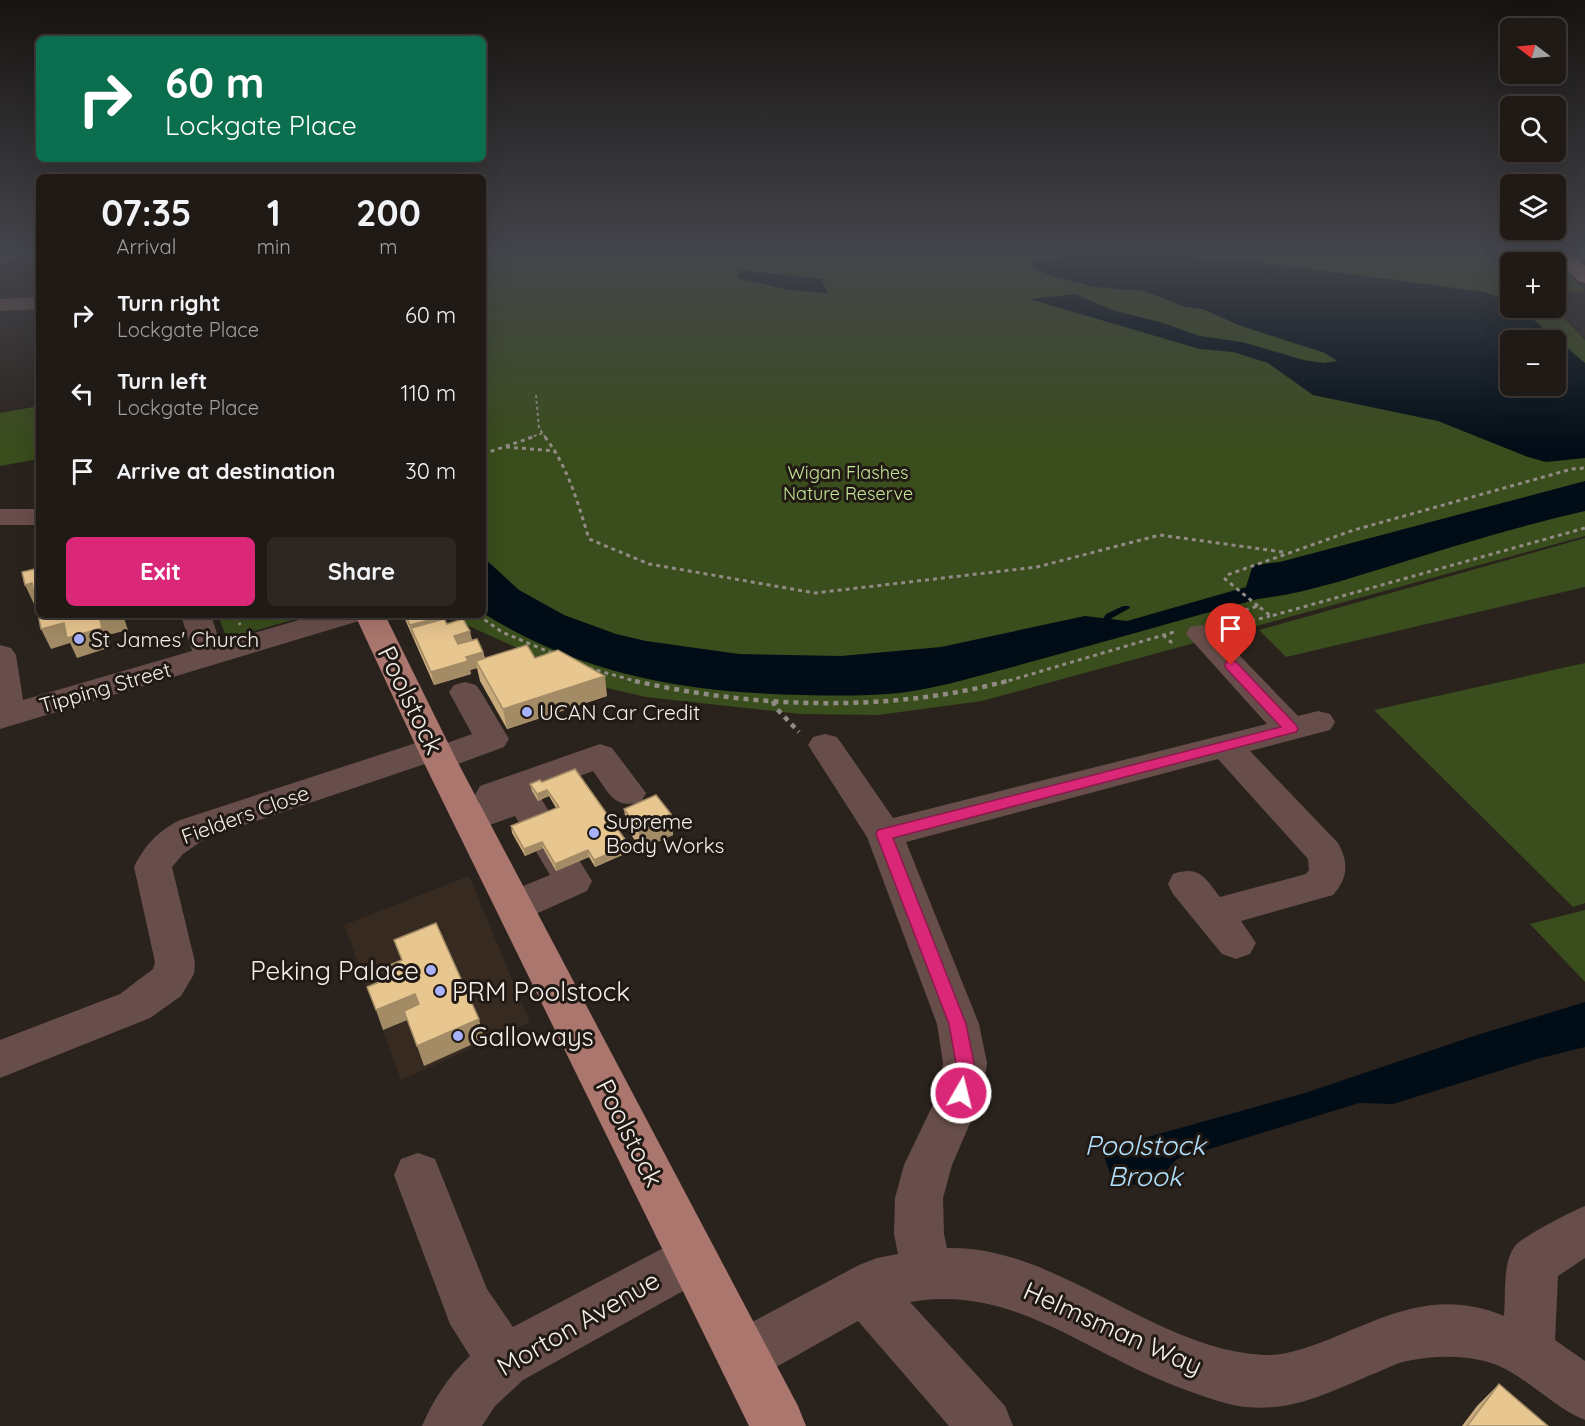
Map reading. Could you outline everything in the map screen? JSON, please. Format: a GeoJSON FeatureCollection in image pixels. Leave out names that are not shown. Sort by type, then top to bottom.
{"type":"FeatureCollection","features":[{"type":"Feature","properties":{"kind":"main road","name":"Poolstock"},"geometry":{"type":"LineString","coordinates":[[371,618],[436,754],[778,1426]]}},
{"type":"Feature","properties":{"kind":"street"},"geometry":{"type":"LineString","coordinates":[[0,517],[36,517]]}},
{"type":"Feature","properties":{"kind":"street"},"geometry":{"type":"LineString","coordinates":[[197,618],[209,657]]}},
{"type":"Feature","properties":{"kind":"street","name":"Tipping Street"},"geometry":{"type":"LineString","coordinates":[[4,716],[338,618]]}},
{"type":"Feature","properties":{"kind":"street"},"geometry":{"type":"LineString","coordinates":[[884,834],[1305,725],[1195,631]]}},
{"type":"Feature","properties":{"kind":"street"},"geometry":{"type":"LineString","coordinates":[[0,655],[4,716]]}},
{"type":"Feature","properties":{"kind":"street"},"geometry":{"type":"LineString","coordinates":[[436,754],[492,739],[465,693]]}},
{"type":"Feature","properties":{"kind":"street"},"geometry":{"type":"LineString","coordinates":[[825,745],[884,834],[958,1024],[965,1063],[961,1093],[928,1165],[919,1198],[919,1234],[927,1274]]}},
{"type":"Feature","properties":{"kind":"street"},"geometry":{"type":"LineString","coordinates":[[1187,884],[1224,928],[1318,885],[1326,878],[1328,871],[1325,853],[1226,747]]}},
{"type":"Feature","properties":{"kind":"street","name":"Fielders Close"},"geometry":{"type":"LineString","coordinates":[[0,1059],[135,1006],[166,984],[173,974],[175,962],[153,867],[158,856],[178,837],[193,829],[436,754]]}},
{"type":"Feature","properties":{"kind":"street"},"geometry":{"type":"LineString","coordinates":[[467,813],[600,756],[628,793]]}},
{"type":"Feature","properties":{"kind":"street"},"geometry":{"type":"LineString","coordinates":[[467,813],[523,799],[573,881],[515,906]]}},
{"type":"Feature","properties":{"kind":"street"},"geometry":{"type":"LineString","coordinates":[[418,1175],[468,1306],[504,1361]]}},
{"type":"Feature","properties":{"kind":"street"},"geometry":{"type":"LineString","coordinates":[[1528,1353],[1533,1263],[1585,1230]]}},
{"type":"Feature","properties":{"kind":"street","name":"Morton Avenue"},"geometry":{"type":"LineString","coordinates":[[450,1426],[476,1387],[504,1361],[693,1258]]}},
{"type":"Feature","properties":{"kind":"street","name":"Helmsman Way"},"geometry":{"type":"LineString","coordinates":[[743,1356],[877,1283],[927,1274],[963,1273],[1005,1281],[1044,1296],[1153,1350],[1226,1376],[1265,1382],[1305,1376],[1405,1335],[1441,1330],[1486,1335],[1528,1353],[1585,1393]]}},
{"type":"Feature","properties":{"kind":"street"},"geometry":{"type":"LineString","coordinates":[[865,1290],[985,1426]]}},
{"type":"Feature","properties":{"kind":"path"},"geometry":{"type":"LineString","coordinates":[[536,395],[539,428],[556,451],[576,496],[589,539],[649,564],[815,593],[1037,567],[1160,535],[1282,552]]}},
{"type":"Feature","properties":{"kind":"path"},"geometry":{"type":"LineString","coordinates":[[486,453],[543,433]]}},
{"type":"Feature","properties":{"kind":"path"},"geometry":{"type":"LineString","coordinates":[[504,447],[556,451]]}},
{"type":"Feature","properties":{"kind":"path"},"geometry":{"type":"LineString","coordinates":[[1271,616],[1225,579],[1227,575],[1282,552],[1560,472],[1585,468]]}},
{"type":"Feature","properties":{"kind":"path"},"geometry":{"type":"LineString","coordinates":[[581,665],[647,685],[773,701],[865,702],[975,690],[1195,631],[1271,616],[1585,528]]}},
{"type":"Feature","properties":{"kind":"path"},"geometry":{"type":"LineString","coordinates":[[1195,631],[1258,606]]}},
{"type":"Feature","properties":{"kind":"path"},"geometry":{"type":"LineString","coordinates":[[482,618],[502,632],[560,657]]}},
{"type":"Feature","properties":{"kind":"path"},"geometry":{"type":"LineString","coordinates":[[773,701],[775,707],[803,736],[825,745]]}},
{"type":"Feature","properties":{"kind":"shaded area"},"geometry":{"type":"Polygon","coordinates":[[[469,876],[530,1022],[401,1080],[344,925],[469,876]]]}},
{"type":"Feature","properties":{"kind":"green space","name":"Wigan Flashes Nature Reserve"},"geometry":{"type":"Polygon","coordinates":[[[486,318],[1564,318],[1585,340],[1585,536],[982,701],[878,715],[801,714],[646,697],[603,687],[460,622],[457,618],[486,618],[486,318]]]}},
{"type":"Feature","properties":{"kind":"green space"},"geometry":{"type":"Polygon","coordinates":[[[36,407],[36,460],[0,466],[0,413],[36,407]]]}},
{"type":"Feature","properties":{"kind":"green space"},"geometry":{"type":"Polygon","coordinates":[[[1585,538],[1585,587],[1286,657],[1259,630],[1585,538]]]}},
{"type":"Feature","properties":{"kind":"green space"},"geometry":{"type":"Polygon","coordinates":[[[219,618],[299,618],[227,639],[219,618]]]}},
{"type":"Feature","properties":{"kind":"green space"},"geometry":{"type":"Polygon","coordinates":[[[1585,663],[1585,903],[1573,907],[1374,710],[1585,663]]]}},
{"type":"Feature","properties":{"kind":"green space"},"geometry":{"type":"Polygon","coordinates":[[[1585,910],[1585,982],[1530,924],[1585,910]]]}},
{"type":"Feature","properties":{"kind":"water"},"geometry":{"type":"Polygon","coordinates":[[[1092,318],[1142,318],[1200,336],[1242,342],[1304,360],[1324,363],[1337,361],[1325,353],[1222,318],[1532,318],[1546,330],[1500,330],[1500,396],[1566,396],[1566,347],[1585,363],[1585,458],[1546,462],[1528,457],[1438,421],[1313,395],[1268,363],[1233,352],[1200,349],[1092,318]]]}},
{"type":"Feature","properties":{"kind":"water"},"geometry":{"type":"Polygon","coordinates":[[[1585,481],[1585,511],[1492,535],[1330,584],[1258,599],[963,680],[899,693],[840,696],[761,693],[678,685],[597,666],[558,652],[486,615],[486,560],[519,590],[564,615],[616,634],[646,641],[739,654],[841,656],[941,647],[1085,616],[1127,621],[1246,587],[1253,565],[1280,562],[1585,481]]]}},
{"type":"Feature","properties":{"kind":"water","name":"Poolstock Brook"},"geometry":{"type":"Polygon","coordinates":[[[1585,1002],[1585,1047],[1537,1059],[1393,1104],[1359,1103],[1177,1159],[1154,1184],[1114,1185],[1102,1150],[1305,1093],[1471,1037],[1585,1002]]]}},
{"type":"Feature","properties":{"kind":"building"},"geometry":{"type":"Polygon","coordinates":[[[36,569],[36,603],[32,583],[25,585],[22,572],[36,569]]]}},
{"type":"Feature","properties":{"kind":"building"},"geometry":{"type":"Polygon","coordinates":[[[39,618],[100,618],[102,628],[67,638],[64,623],[41,629],[39,618]]]}},
{"type":"Feature","properties":{"kind":"building"},"geometry":{"type":"Polygon","coordinates":[[[406,618],[436,618],[410,625],[406,618]]]}},
{"type":"Feature","properties":{"kind":"building"},"geometry":{"type":"Polygon","coordinates":[[[444,619],[447,624],[463,619],[470,631],[454,636],[458,644],[477,639],[483,652],[466,657],[468,661],[431,672],[411,628],[444,619]]]}},
{"type":"Feature","properties":{"kind":"building"},"geometry":{"type":"Polygon","coordinates":[[[527,645],[535,658],[558,650],[605,676],[503,709],[476,661],[527,645]]]}},
{"type":"Feature","properties":{"kind":"building"},"geometry":{"type":"Polygon","coordinates":[[[575,769],[629,845],[594,860],[588,850],[555,864],[542,842],[524,849],[511,826],[559,807],[547,790],[537,794],[530,784],[540,780],[542,782],[575,769]]]}},
{"type":"Feature","properties":{"kind":"building"},"geometry":{"type":"Polygon","coordinates":[[[656,795],[671,814],[638,828],[624,809],[656,795]]]}},
{"type":"Feature","properties":{"kind":"building"},"geometry":{"type":"Polygon","coordinates":[[[436,923],[479,1019],[417,1046],[404,1011],[419,1004],[415,994],[376,1010],[367,987],[389,978],[385,967],[402,960],[394,940],[436,923]]]}},
{"type":"Feature","properties":{"kind":"building"},"geometry":{"type":"Polygon","coordinates":[[[1499,1384],[1548,1426],[1467,1426],[1499,1384]]]}},
{"type":"Feature","properties":{"kind":"waterway"},"geometry":{"type":"LineString","coordinates":[[1101,629],[1109,616],[1126,608]]}},
{"type":"Feature","properties":{"kind":"place","name":"St James' Church"},"geometry":{"type":"Point","coordinates":[79,639]}},
{"type":"Feature","properties":{"kind":"place","name":"UCAN Car Credit"},"geometry":{"type":"Point","coordinates":[527,712]}},
{"type":"Feature","properties":{"kind":"place","name":"Supreme Body Works"},"geometry":{"type":"Point","coordinates":[594,833]}},
{"type":"Feature","properties":{"kind":"place","name":"Peking Palace"},"geometry":{"type":"Point","coordinates":[431,970]}},
{"type":"Feature","properties":{"kind":"place","name":"PRM Poolstock"},"geometry":{"type":"Point","coordinates":[440,991]}},
{"type":"Feature","properties":{"kind":"place","name":"Galloways"},"geometry":{"type":"Point","coordinates":[458,1036]}},
{"type":"Feature","properties":{"kind":"route"},"geometry":{"type":"LineString","coordinates":[[961,1093],[965,1063],[958,1024],[884,834],[1291,729],[1231,665]]}}]}
